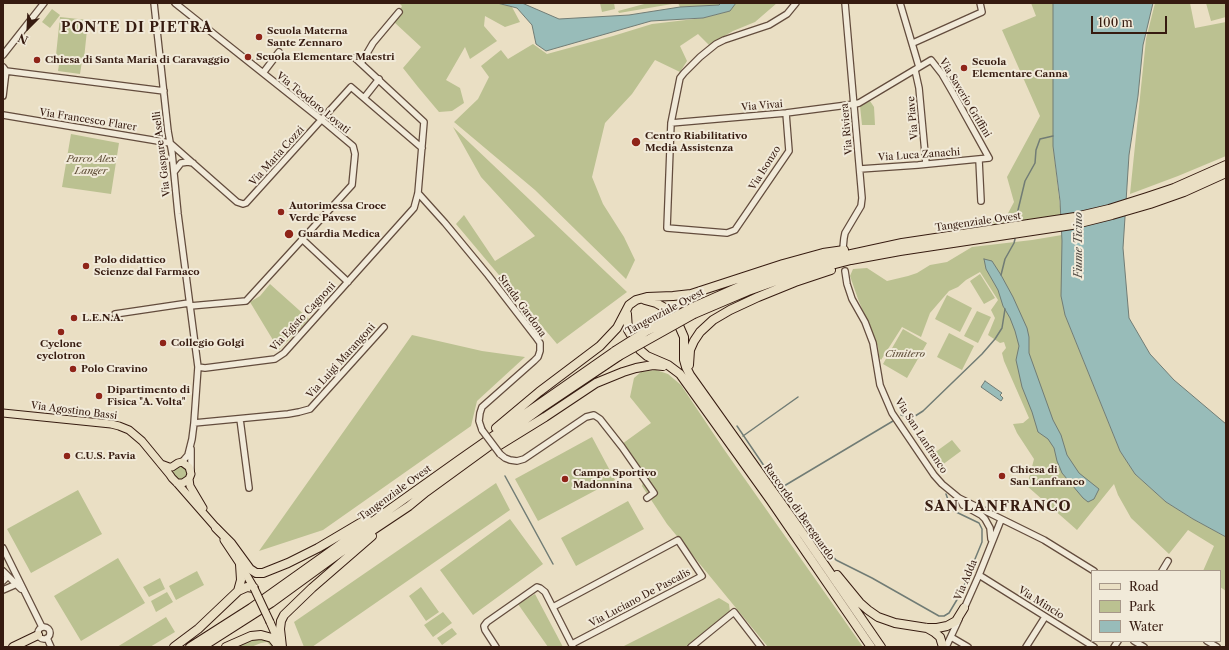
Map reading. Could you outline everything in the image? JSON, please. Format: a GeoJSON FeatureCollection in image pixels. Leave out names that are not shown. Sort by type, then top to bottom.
{"type":"FeatureCollection","features":[{"type":"Feature","properties":{"kind":"highway","name":"Tangenziale Ovest"},"geometry":{"type":"LineString","coordinates":[[190,647],[250,608],[422,486],[460,463],[617,353],[692,311],[741,286],[810,263],[901,247],[1020,229],[1109,209],[1174,188],[1226,166]]}},
{"type":"Feature","properties":{"kind":"highway","name":"Tangenziale Ovest"},"geometry":{"type":"LineString","coordinates":[[1020,229],[1072,225],[1143,206],[1184,192],[1226,173]]}},
{"type":"Feature","properties":{"kind":"highway"},"geometry":{"type":"LineString","coordinates":[[460,463],[532,397],[600,346],[619,326],[631,303],[638,299],[691,294],[822,253],[901,247]]}},
{"type":"Feature","properties":{"kind":"highway"},"geometry":{"type":"LineString","coordinates":[[698,392],[690,369],[689,355],[697,336],[702,329],[713,320],[745,302],[795,282],[901,247]]}},
{"type":"Feature","properties":{"kind":"highway"},"geometry":{"type":"LineString","coordinates":[[638,299],[660,305],[670,312],[677,321],[684,337],[684,360],[686,367],[698,392]]}},
{"type":"Feature","properties":{"kind":"highway"},"geometry":{"type":"LineString","coordinates":[[627,309],[628,330],[640,350],[651,358],[668,365],[675,370],[698,392]]}},
{"type":"Feature","properties":{"kind":"highway"},"geometry":{"type":"LineString","coordinates":[[460,463],[545,417],[596,383],[642,366],[661,366],[675,370]]}},
{"type":"Feature","properties":{"kind":"highway","name":"Raccordo di Bereguardo"},"geometry":{"type":"LineString","coordinates":[[698,392],[804,535],[881,647]]}},
{"type":"Feature","properties":{"kind":"highway","name":"Raccordo di Bereguardo"},"geometry":{"type":"LineString","coordinates":[[698,392],[871,647]]}},
{"type":"Feature","properties":{"kind":"highway","name":"Tangenziale Ovest"},"geometry":{"type":"LineString","coordinates":[[202,647],[271,603],[352,544],[409,506],[460,463]]}},
{"type":"Feature","properties":{"kind":"highway"},"geometry":{"type":"LineString","coordinates":[[215,526],[231,543],[250,569],[256,573],[263,573],[288,563],[318,548],[422,486]]}},
{"type":"Feature","properties":{"kind":"highway"},"geometry":{"type":"LineString","coordinates":[[281,647],[281,621],[290,608],[360,546],[409,506]]}},
{"type":"Feature","properties":{"kind":"highway"},"geometry":{"type":"LineString","coordinates":[[804,535],[860,603],[878,616],[895,622],[927,628],[937,628],[947,626],[956,620],[964,608]]}},
{"type":"Feature","properties":{"kind":"highway"},"geometry":{"type":"LineString","coordinates":[[238,591],[241,580],[240,564]]}},
{"type":"Feature","properties":{"kind":"highway"},"geometry":{"type":"LineString","coordinates":[[174,647],[198,629],[238,591],[247,587],[254,588]]}},
{"type":"Feature","properties":{"kind":"highway"},"geometry":{"type":"LineString","coordinates":[[927,628],[940,637],[945,647]]}},
{"type":"Feature","properties":{"kind":"highway"},"geometry":{"type":"LineString","coordinates":[[12,647],[40,631]]}},
{"type":"Feature","properties":{"kind":"highway"},"geometry":{"type":"LineString","coordinates":[[226,647],[250,636],[261,635],[272,638],[281,647]]}},
{"type":"Feature","properties":{"kind":"main road","name":"Via Agostino Bassi"},"geometry":{"type":"LineString","coordinates":[[3,413],[119,426],[136,435],[170,475]]}},
{"type":"Feature","properties":{"kind":"main road"},"geometry":{"type":"LineString","coordinates":[[159,463],[166,467],[172,467],[175,464],[182,462],[186,464],[191,471],[189,479],[190,486],[254,588],[281,647]]}},
{"type":"Feature","properties":{"kind":"main road"},"geometry":{"type":"LineString","coordinates":[[172,467],[170,475],[172,478],[215,526]]}},
{"type":"Feature","properties":{"kind":"main road"},"geometry":{"type":"LineString","coordinates":[[177,483],[183,483],[189,479]]}},
{"type":"Feature","properties":{"kind":"street"},"geometry":{"type":"LineString","coordinates":[[3,56],[44,3]]}},
{"type":"Feature","properties":{"kind":"street","name":"Via Gaspare Aselli"},"geometry":{"type":"LineString","coordinates":[[154,3],[198,367],[191,471]]}},
{"type":"Feature","properties":{"kind":"street","name":"Via Teodoro Lovati"},"geometry":{"type":"LineString","coordinates":[[175,3],[322,120],[354,149],[355,154],[352,185],[302,239]]}},
{"type":"Feature","properties":{"kind":"street"},"geometry":{"type":"LineString","coordinates":[[671,123],[680,78],[695,62],[708,50],[724,40],[769,25],[778,20],[787,14],[796,3]]}},
{"type":"Feature","properties":{"kind":"street","name":"Via Riviera"},"geometry":{"type":"LineString","coordinates":[[844,248],[845,233],[861,206],[862,198],[846,3]]}},
{"type":"Feature","properties":{"kind":"street","name":"Via Piave"},"geometry":{"type":"LineString","coordinates":[[900,3],[913,43],[926,164]]}},
{"type":"Feature","properties":{"kind":"street"},"geometry":{"type":"LineString","coordinates":[[913,43],[982,12],[980,3]]}},
{"type":"Feature","properties":{"kind":"street"},"geometry":{"type":"LineString","coordinates":[[361,63],[373,43],[399,12]]}},
{"type":"Feature","properties":{"kind":"street"},"geometry":{"type":"LineString","coordinates":[[263,73],[279,52]]}},
{"type":"Feature","properties":{"kind":"street"},"geometry":{"type":"LineString","coordinates":[[355,58],[379,79],[364,98],[422,148]]}},
{"type":"Feature","properties":{"kind":"street","name":"Via Saverio Griffini"},"geometry":{"type":"LineString","coordinates":[[855,104],[931,60],[942,74],[989,158]]}},
{"type":"Feature","properties":{"kind":"street"},"geometry":{"type":"LineString","coordinates":[[3,96],[4,69],[164,91]]}},
{"type":"Feature","properties":{"kind":"street","name":"Via Egisto Cagnoni"},"geometry":{"type":"LineString","coordinates":[[198,367],[205,368],[275,359],[284,353],[414,208],[418,193],[424,122],[379,79]]}},
{"type":"Feature","properties":{"kind":"street","name":"Via Maria Cozzi"},"geometry":{"type":"LineString","coordinates":[[194,163],[237,202],[242,204],[246,203],[351,87],[364,98]]}},
{"type":"Feature","properties":{"kind":"street","name":"Via Vivai"},"geometry":{"type":"LineString","coordinates":[[671,123],[786,113],[855,104]]}},
{"type":"Feature","properties":{"kind":"street","name":"Via Isonzo"},"geometry":{"type":"LineString","coordinates":[[671,123],[667,228],[727,233],[735,230],[789,151],[786,113]]}},
{"type":"Feature","properties":{"kind":"street","name":"Via Francesco Flarer"},"geometry":{"type":"LineString","coordinates":[[3,115],[170,143]]}},
{"type":"Feature","properties":{"kind":"street"},"geometry":{"type":"LineString","coordinates":[[170,143],[194,163]]}},
{"type":"Feature","properties":{"kind":"street","name":"Via Luca Zanachi"},"geometry":{"type":"LineString","coordinates":[[860,169],[989,158]]}},
{"type":"Feature","properties":{"kind":"street"},"geometry":{"type":"LineString","coordinates":[[979,160],[981,201]]}},
{"type":"Feature","properties":{"kind":"street"},"geometry":{"type":"LineString","coordinates":[[174,172],[181,163],[194,163]]}},
{"type":"Feature","properties":{"kind":"street","name":"Strada Gardona"},"geometry":{"type":"LineString","coordinates":[[418,193],[488,275],[540,343],[538,357],[482,407],[479,421],[482,430],[500,454],[508,460],[522,460],[586,417],[594,415],[600,419],[622,447],[654,493],[647,498]]}},
{"type":"Feature","properties":{"kind":"street"},"geometry":{"type":"LineString","coordinates":[[114,314],[190,304],[246,301],[302,239],[348,282]]}},
{"type":"Feature","properties":{"kind":"street","name":"Via San Lanfranco"},"geometry":{"type":"LineString","coordinates":[[845,271],[847,284],[852,299],[865,322],[873,343],[880,385],[892,413],[942,484],[960,498],[1001,520],[1044,540],[1092,570]]}},
{"type":"Feature","properties":{"kind":"street","name":"Via Luigi Marangoni"},"geometry":{"type":"LineString","coordinates":[[194,422],[240,419],[299,412],[310,409],[384,327]]}},
{"type":"Feature","properties":{"kind":"street"},"geometry":{"type":"LineString","coordinates":[[240,419],[249,488]]}},
{"type":"Feature","properties":{"kind":"street","name":"Via Gaspare Aselli"},"geometry":{"type":"LineString","coordinates":[[182,462],[188,456],[192,439]]}},
{"type":"Feature","properties":{"kind":"street"},"geometry":{"type":"LineString","coordinates":[[960,498],[963,505],[981,515],[988,522],[992,542]]}},
{"type":"Feature","properties":{"kind":"street","name":"Via Adda"},"geometry":{"type":"LineString","coordinates":[[945,647],[979,575],[1001,520]]}},
{"type":"Feature","properties":{"kind":"street","name":"Via Luciano De Pascalis"},"geometry":{"type":"LineString","coordinates":[[496,647],[484,626],[487,622],[537,587],[544,592],[553,607],[572,646],[702,576],[678,540],[553,607]]}},
{"type":"Feature","properties":{"kind":"street"},"geometry":{"type":"LineString","coordinates":[[3,548],[18,583],[24,592],[40,631],[41,638],[47,638]]}},
{"type":"Feature","properties":{"kind":"street"},"geometry":{"type":"LineString","coordinates":[[1163,570],[1168,561]]}},
{"type":"Feature","properties":{"kind":"street"},"geometry":{"type":"LineString","coordinates":[[3,571],[18,583]]}},
{"type":"Feature","properties":{"kind":"street","name":"Via Mincio"},"geometry":{"type":"LineString","coordinates":[[979,575],[1094,647]]}},
{"type":"Feature","properties":{"kind":"street"},"geometry":{"type":"LineString","coordinates":[[3,581],[8,576]]}},
{"type":"Feature","properties":{"kind":"street"},"geometry":{"type":"LineString","coordinates":[[3,590],[18,583]]}},
{"type":"Feature","properties":{"kind":"street"},"geometry":{"type":"LineString","coordinates":[[691,647],[734,612],[761,647]]}},
{"type":"Feature","properties":{"kind":"street"},"geometry":{"type":"LineString","coordinates":[[1026,647],[1045,617]]}},
{"type":"Feature","properties":{"kind":"street"},"geometry":{"type":"LineString","coordinates":[[40,631],[46,627],[50,630],[50,636],[47,638]]}},
{"type":"Feature","properties":{"kind":"street"},"geometry":{"type":"LineString","coordinates":[[951,637],[968,647]]}},
{"type":"Feature","properties":{"kind":"street"},"geometry":{"type":"LineString","coordinates":[[47,638],[51,647]]}},
{"type":"Feature","properties":{"kind":"green space"},"geometry":{"type":"Polygon","coordinates":[[[399,3],[497,3],[512,7],[520,22],[505,27],[485,16],[484,26],[497,41],[470,59],[465,47],[446,80],[460,88],[464,103],[452,111],[439,112],[403,68],[421,47],[394,22],[402,6],[399,3]]]}},
{"type":"Feature","properties":{"kind":"green space"},"geometry":{"type":"Polygon","coordinates":[[[600,3],[614,3],[615,9],[602,12],[600,3]]]}},
{"type":"Feature","properties":{"kind":"green space"},"geometry":{"type":"Polygon","coordinates":[[[648,3],[678,3],[619,13],[618,11],[648,3]]]}},
{"type":"Feature","properties":{"kind":"green space"},"geometry":{"type":"Polygon","coordinates":[[[678,3],[721,3],[719,5],[680,7],[678,3]]]}},
{"type":"Feature","properties":{"kind":"green space"},"geometry":{"type":"Polygon","coordinates":[[[736,3],[777,3],[755,22],[733,31],[709,45],[698,34],[680,46],[687,61],[680,72],[655,60],[632,94],[605,123],[592,177],[603,204],[624,237],[635,260],[626,279],[535,190],[454,122],[478,99],[489,77],[481,66],[501,50],[508,59],[533,44],[547,54],[652,24],[703,18],[730,11],[736,3]]]}},
{"type":"Feature","properties":{"kind":"green space"},"geometry":{"type":"Polygon","coordinates":[[[1031,3],[1053,3],[1053,146],[1061,215],[1004,225],[996,225],[990,220],[1005,219],[1014,202],[1007,177],[1040,116],[1002,30],[1036,16],[1031,3]]]}},
{"type":"Feature","properties":{"kind":"green space"},"geometry":{"type":"Polygon","coordinates":[[[1155,3],[1190,3],[1195,28],[1226,22],[1226,156],[1130,194],[1146,39],[1155,3]]]}},
{"type":"Feature","properties":{"kind":"green space"},"geometry":{"type":"Polygon","coordinates":[[[1206,3],[1226,3],[1226,17],[1211,21],[1206,3]]]}},
{"type":"Feature","properties":{"kind":"green space"},"geometry":{"type":"Polygon","coordinates":[[[52,9],[60,15],[50,28],[42,22],[52,9]]]}},
{"type":"Feature","properties":{"kind":"green space"},"geometry":{"type":"Polygon","coordinates":[[[60,17],[88,20],[84,59],[56,55],[60,17]]]}},
{"type":"Feature","properties":{"kind":"green space"},"geometry":{"type":"Polygon","coordinates":[[[60,58],[82,61],[80,74],[58,71],[60,58]]]}},
{"type":"Feature","properties":{"kind":"green space"},"geometry":{"type":"Polygon","coordinates":[[[870,101],[874,107],[875,125],[862,125],[860,106],[870,101]]]}},
{"type":"Feature","properties":{"kind":"green space"},"geometry":{"type":"Polygon","coordinates":[[[453,127],[627,292],[557,344],[456,224],[464,215],[495,261],[535,236],[481,177],[453,127]]]}},
{"type":"Feature","properties":{"kind":"green space","name":"Parco Alex Langer"},"geometry":{"type":"Polygon","coordinates":[[[71,134],[119,143],[111,194],[62,187],[71,134]]]}},
{"type":"Feature","properties":{"kind":"green space"},"geometry":{"type":"Polygon","coordinates":[[[1062,235],[1065,315],[1120,451],[1135,474],[1166,502],[1226,537],[1226,591],[1221,588],[1221,570],[1203,570],[1214,546],[1188,530],[1169,554],[1131,518],[1118,495],[1114,484],[1077,530],[1027,486],[1034,459],[1017,433],[1013,424],[1023,423],[1029,418],[1004,361],[1002,353],[1006,348],[1004,342],[1000,343],[988,335],[995,318],[991,310],[998,300],[980,272],[966,280],[958,287],[949,291],[930,313],[921,337],[902,327],[881,360],[879,357],[878,347],[850,276],[853,269],[867,268],[887,281],[917,273],[930,265],[947,262],[972,247],[1062,235]]]}},
{"type":"Feature","properties":{"kind":"green space"},"geometry":{"type":"Polygon","coordinates":[[[980,274],[995,298],[984,304],[970,281],[980,274]]]}},
{"type":"Feature","properties":{"kind":"green space"},"geometry":{"type":"Polygon","coordinates":[[[270,284],[309,319],[279,350],[250,302],[260,296],[270,284]]]}},
{"type":"Feature","properties":{"kind":"green space"},"geometry":{"type":"Polygon","coordinates":[[[947,295],[972,308],[960,332],[935,319],[947,295]]]}},
{"type":"Feature","properties":{"kind":"green space"},"geometry":{"type":"Polygon","coordinates":[[[977,311],[991,317],[978,343],[964,336],[977,311]]]}},
{"type":"Feature","properties":{"kind":"green space","name":"Cimitero"},"geometry":{"type":"Polygon","coordinates":[[[903,329],[927,343],[907,378],[883,364],[903,329]]]}},
{"type":"Feature","properties":{"kind":"green space"},"geometry":{"type":"Polygon","coordinates":[[[949,333],[974,346],[962,370],[937,357],[949,333]]]}},
{"type":"Feature","properties":{"kind":"green space"},"geometry":{"type":"Polygon","coordinates":[[[412,335],[482,351],[525,357],[477,401],[471,426],[323,530],[259,551],[412,335]]]}},
{"type":"Feature","properties":{"kind":"green space"},"geometry":{"type":"Polygon","coordinates":[[[656,370],[668,374],[681,385],[723,448],[863,647],[768,647],[667,524],[642,486],[645,476],[622,444],[651,423],[630,397],[634,378],[641,372],[656,370]]]}},
{"type":"Feature","properties":{"kind":"green space","name":"Campo Sportivo Madonnina"},"geometry":{"type":"Polygon","coordinates":[[[592,437],[615,480],[538,521],[515,479],[592,437]]]}},
{"type":"Feature","properties":{"kind":"green space"},"geometry":{"type":"Polygon","coordinates":[[[952,440],[961,451],[938,468],[930,456],[952,440]]]}},
{"type":"Feature","properties":{"kind":"green space"},"geometry":{"type":"Polygon","coordinates":[[[180,466],[185,468],[187,473],[185,478],[180,480],[175,478],[173,473],[175,468],[180,466]]]}},
{"type":"Feature","properties":{"kind":"green space"},"geometry":{"type":"Polygon","coordinates":[[[496,483],[510,510],[312,647],[304,647],[294,622],[496,483]]]}},
{"type":"Feature","properties":{"kind":"green space"},"geometry":{"type":"Polygon","coordinates":[[[78,490],[102,534],[31,573],[7,529],[78,490]]]}},
{"type":"Feature","properties":{"kind":"green space"},"geometry":{"type":"Polygon","coordinates":[[[628,501],[644,529],[576,566],[561,538],[628,501]]]}},
{"type":"Feature","properties":{"kind":"green space"},"geometry":{"type":"Polygon","coordinates":[[[510,519],[543,564],[473,615],[440,570],[510,519]]]}},
{"type":"Feature","properties":{"kind":"green space"},"geometry":{"type":"Polygon","coordinates":[[[118,558],[145,603],[81,641],[54,596],[118,558]]]}},
{"type":"Feature","properties":{"kind":"green space"},"geometry":{"type":"Polygon","coordinates":[[[197,571],[204,585],[176,600],[169,586],[197,571]]]}},
{"type":"Feature","properties":{"kind":"green space"},"geometry":{"type":"Polygon","coordinates":[[[160,578],[165,589],[149,597],[143,587],[160,578]]]}},
{"type":"Feature","properties":{"kind":"green space"},"geometry":{"type":"Polygon","coordinates":[[[421,587],[439,612],[426,621],[409,596],[421,587]]]}},
{"type":"Feature","properties":{"kind":"green space"},"geometry":{"type":"Polygon","coordinates":[[[167,592],[173,602],[156,612],[151,601],[167,592]]]}},
{"type":"Feature","properties":{"kind":"green space"},"geometry":{"type":"Polygon","coordinates":[[[535,594],[563,647],[548,647],[518,604],[535,594]]]}},
{"type":"Feature","properties":{"kind":"green space"},"geometry":{"type":"Polygon","coordinates":[[[719,598],[729,604],[730,612],[686,647],[622,647],[719,598]]]}},
{"type":"Feature","properties":{"kind":"green space"},"geometry":{"type":"Polygon","coordinates":[[[443,612],[452,623],[433,637],[424,625],[443,612]]]}},
{"type":"Feature","properties":{"kind":"green space"},"geometry":{"type":"Polygon","coordinates":[[[166,617],[175,632],[150,647],[117,647],[166,617]]]}},
{"type":"Feature","properties":{"kind":"green space"},"geometry":{"type":"Polygon","coordinates":[[[452,628],[457,634],[442,645],[437,638],[452,628]]]}},
{"type":"Feature","properties":{"kind":"green space"},"geometry":{"type":"Polygon","coordinates":[[[252,638],[270,640],[276,647],[272,647],[267,642],[251,647],[232,647],[252,638]]]}},
{"type":"Feature","properties":{"kind":"water"},"geometry":{"type":"Polygon","coordinates":[[[497,3],[522,3],[559,19],[629,15],[680,7],[736,3],[730,11],[703,18],[651,21],[546,51],[536,44],[532,25],[517,8],[497,3]]]}},
{"type":"Feature","properties":{"kind":"water","name":"Fiume Ticino"},"geometry":{"type":"Polygon","coordinates":[[[1053,3],[1153,3],[1143,45],[1138,96],[1129,155],[1123,248],[1129,318],[1150,354],[1174,380],[1226,424],[1226,537],[1166,502],[1135,474],[1120,451],[1065,315],[1061,296],[1062,241],[1060,201],[1053,146],[1053,3]]]}},
{"type":"Feature","properties":{"kind":"water"},"geometry":{"type":"Polygon","coordinates":[[[984,259],[992,261],[1001,275],[1027,328],[1029,337],[1029,353],[1053,420],[1061,435],[1067,455],[1079,473],[1099,489],[1094,499],[1088,502],[1062,473],[1054,448],[1048,439],[1038,432],[1022,387],[1016,360],[1019,346],[1015,331],[1003,306],[998,290],[986,269],[984,259]]]}},
{"type":"Feature","properties":{"kind":"water"},"geometry":{"type":"Polygon","coordinates":[[[985,381],[1002,393],[1000,395],[1003,398],[1001,401],[981,387],[985,381]]]}},
{"type":"Feature","properties":{"kind":"waterway"},"geometry":{"type":"LineString","coordinates":[[1016,223],[1025,181],[1035,163],[1036,150],[1040,139],[1053,136]]}},
{"type":"Feature","properties":{"kind":"waterway"},"geometry":{"type":"LineString","coordinates":[[1001,275],[1005,259],[1015,239]]}},
{"type":"Feature","properties":{"kind":"waterway"},"geometry":{"type":"LineString","coordinates":[[901,415],[912,418],[923,411],[982,354],[1002,328],[1005,309]]}},
{"type":"Feature","properties":{"kind":"waterway"},"geometry":{"type":"LineString","coordinates":[[743,436],[798,397]]}},
{"type":"Feature","properties":{"kind":"waterway"},"geometry":{"type":"LineString","coordinates":[[779,489],[893,421]]}},
{"type":"Feature","properties":{"kind":"waterway"},"geometry":{"type":"LineString","coordinates":[[737,426],[775,482],[836,560],[872,578],[939,616],[944,616],[949,613],[961,593],[982,542],[982,529],[979,523],[954,511],[946,494]]}},
{"type":"Feature","properties":{"kind":"waterway"},"geometry":{"type":"LineString","coordinates":[[505,476],[553,564]]}},
{"type":"Feature","properties":{"kind":"place","name":"Scuola Materna Sante Zennaro"},"geometry":{"type":"Point","coordinates":[259,37]}},
{"type":"Feature","properties":{"kind":"place","name":"Scuola Elementare Maestri"},"geometry":{"type":"Point","coordinates":[248,57]}},
{"type":"Feature","properties":{"kind":"place","name":"Chiesa di Santa Maria di Caravaggio"},"geometry":{"type":"Point","coordinates":[37,60]}},
{"type":"Feature","properties":{"kind":"place","name":"Scuola Elementare Canna"},"geometry":{"type":"Point","coordinates":[964,68]}},
{"type":"Feature","properties":{"kind":"place","name":"Centro Riabilitativo Media Assistenza"},"geometry":{"type":"Point","coordinates":[636,142]}},
{"type":"Feature","properties":{"kind":"place","name":"Autorimessa Croce Verde Pavese"},"geometry":{"type":"Point","coordinates":[281,212]}},
{"type":"Feature","properties":{"kind":"place","name":"Guardia Medica"},"geometry":{"type":"Point","coordinates":[289,234]}},
{"type":"Feature","properties":{"kind":"place","name":"Polo didattico Scienze dal Farmaco"},"geometry":{"type":"Point","coordinates":[86,266]}},
{"type":"Feature","properties":{"kind":"place","name":"L.E.N.A."},"geometry":{"type":"Point","coordinates":[74,318]}},
{"type":"Feature","properties":{"kind":"place","name":"Cyclone cyclotron"},"geometry":{"type":"Point","coordinates":[61,332]}},
{"type":"Feature","properties":{"kind":"place","name":"Collegio Golgi"},"geometry":{"type":"Point","coordinates":[163,343]}},
{"type":"Feature","properties":{"kind":"place","name":"Polo Cravino"},"geometry":{"type":"Point","coordinates":[73,369]}},
{"type":"Feature","properties":{"kind":"place","name":"Dipartimento di Fisica \"A. Volta\""},"geometry":{"type":"Point","coordinates":[99,396]}},
{"type":"Feature","properties":{"kind":"place","name":"C.U.S. Pavia"},"geometry":{"type":"Point","coordinates":[67,456]}},
{"type":"Feature","properties":{"kind":"place","name":"Chiesa di San Lanfranco"},"geometry":{"type":"Point","coordinates":[1002,476]}},
{"type":"Feature","properties":{"kind":"place","name":"Campo Sportivo Madonnina"},"geometry":{"type":"Point","coordinates":[565,479]}},
{"type":"Feature","properties":{"kind":"district","name":"PONTE DI PIETRA"},"geometry":{"type":"Point","coordinates":[137,28]}},
{"type":"Feature","properties":{"kind":"district","name":"SAN LANFRANCO"},"geometry":{"type":"Point","coordinates":[998,507]}}]}
